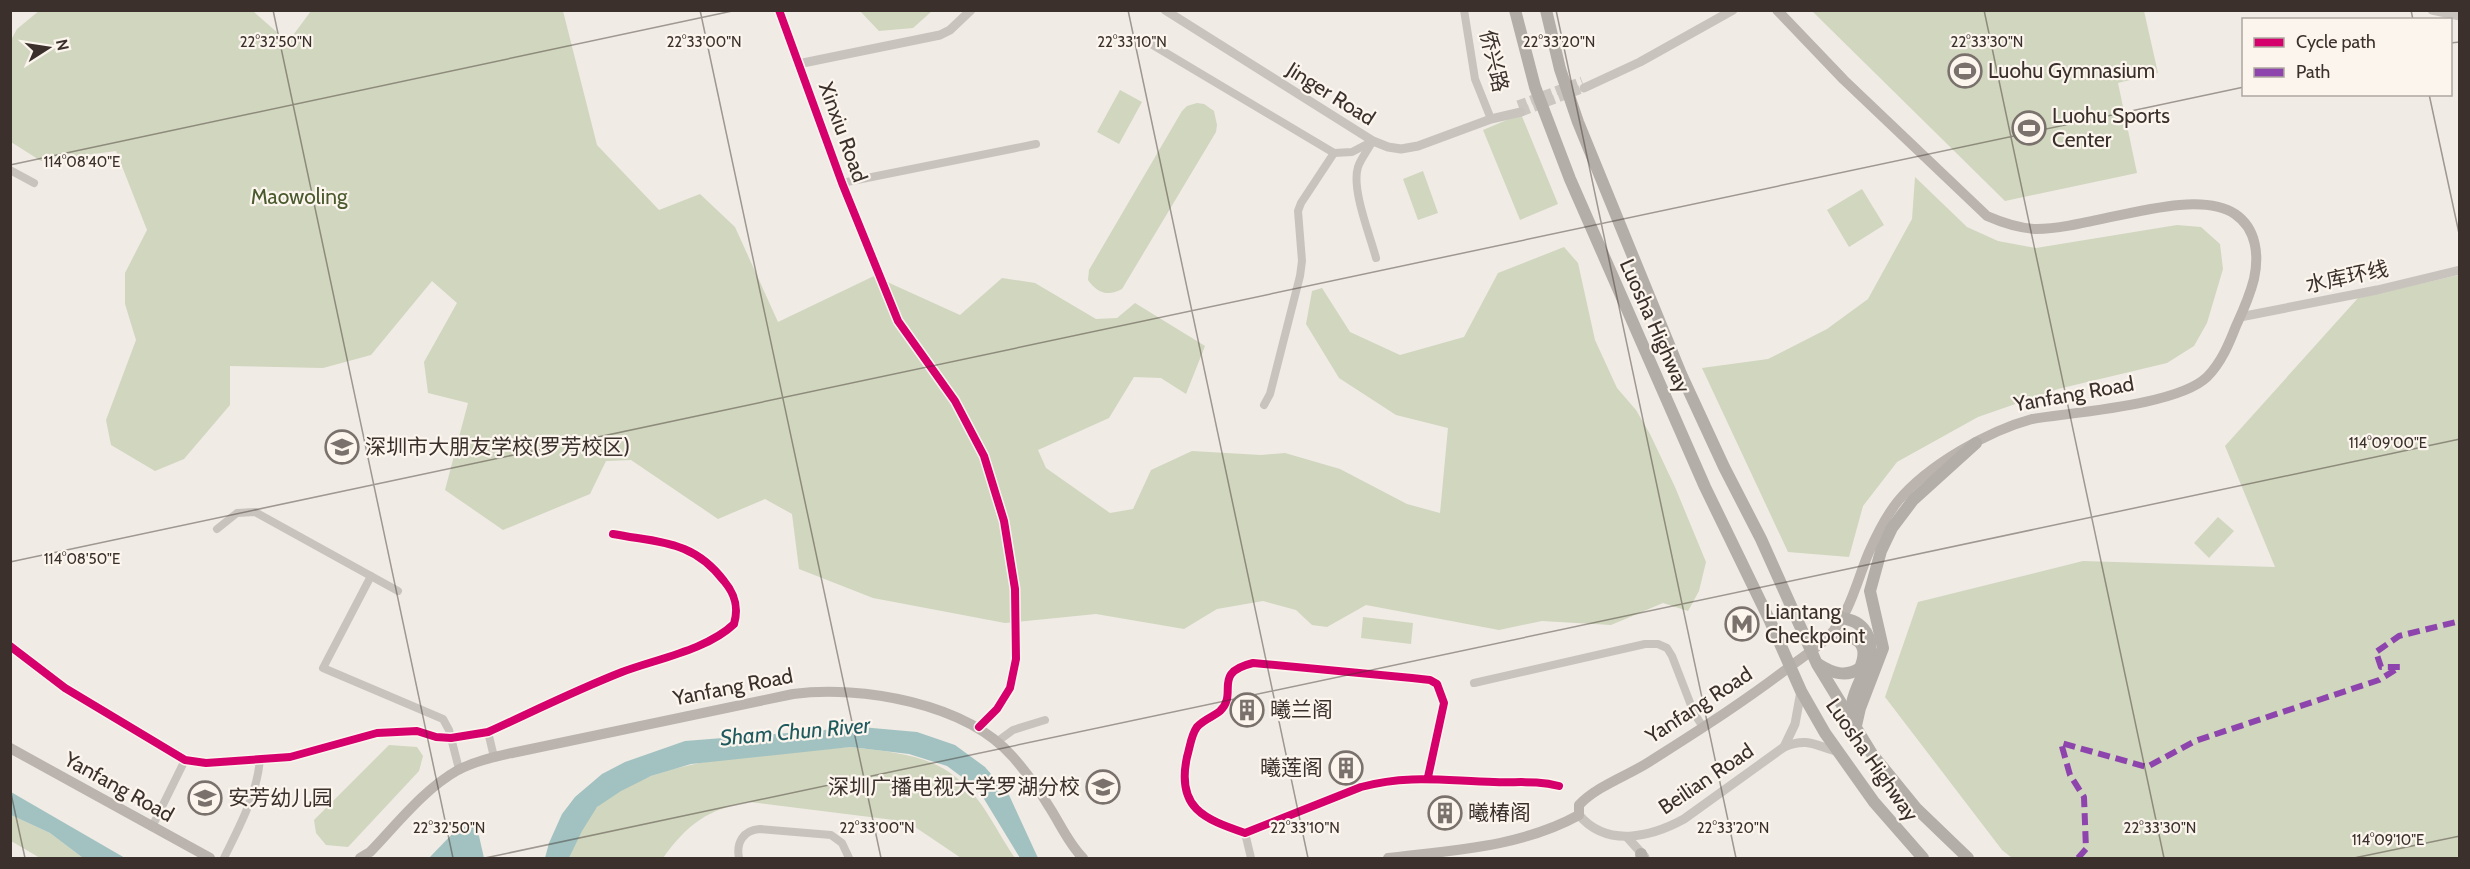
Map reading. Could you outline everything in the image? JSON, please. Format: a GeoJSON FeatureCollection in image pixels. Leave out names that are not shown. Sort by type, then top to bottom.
{"type":"FeatureCollection","features":[{"type":"Feature","properties":{"kind":"highway","name":"Luosha Highway"},"geometry":{"type":"LineString","coordinates":[[1515,10],[1535,87],[1570,179],[1705,487],[1795,678],[1839,752],[1892,824],[1923,858]]}},
{"type":"Feature","properties":{"kind":"highway","name":"Luosha Highway"},"geometry":{"type":"LineString","coordinates":[[1546,10],[1560,69],[1578,122],[1650,299],[1719,456],[1761,539],[1817,663],[1855,730],[1916,808],[1968,858]]}},
{"type":"Feature","properties":{"kind":"highway"},"geometry":{"type":"LineString","coordinates":[[1855,730],[1860,708],[1883,648],[1870,591],[1881,550],[1892,528],[1913,500],[1976,443]]}},
{"type":"Feature","properties":{"kind":"highway"},"geometry":{"type":"LineString","coordinates":[[1842,618],[1857,623],[1870,643],[1869,658],[1852,704],[1855,730]]}},
{"type":"Feature","properties":{"kind":"highway"},"geometry":{"type":"LineString","coordinates":[[1817,663],[1841,674],[1848,674],[1860,668],[1864,654],[1862,645],[1854,638],[1846,636],[1828,637]]}},
{"type":"Feature","properties":{"kind":"main road","name":"Yanfang Road"},"geometry":{"type":"LineString","coordinates":[[1388,858],[1526,838],[1559,826],[1579,815],[1579,805],[1591,795],[1647,763],[1758,691],[1828,637],[1842,618],[1876,537],[1899,499],[1931,471],[1995,431],[2032,419],[2176,395],[2206,377],[2218,363],[2240,317],[2253,284],[2257,265],[2257,249],[2249,228],[2237,215],[2218,205],[2190,204],[2059,227],[2035,229],[2008,225],[1987,216],[1844,80],[1777,10]]}},
{"type":"Feature","properties":{"kind":"main road","name":"Yanfang Road"},"geometry":{"type":"LineString","coordinates":[[360,858],[370,852],[432,789],[459,769],[494,757],[793,694],[829,690],[851,691],[940,710],[979,727],[998,741],[1034,784],[1074,849],[1083,858]]}},
{"type":"Feature","properties":{"kind":"main road","name":"Yanfang Road"},"geometry":{"type":"LineString","coordinates":[[10,748],[210,858]]}},
{"type":"Feature","properties":{"kind":"street","name":"Xinxiu Road"},"geometry":{"type":"LineString","coordinates":[[779,10],[874,266]]}},
{"type":"Feature","properties":{"kind":"street"},"geometry":{"type":"LineString","coordinates":[[798,64],[940,35],[950,30],[971,10]]}},
{"type":"Feature","properties":{"kind":"street","name":"Jinger Road"},"geometry":{"type":"LineString","coordinates":[[1166,10],[1373,141],[1388,147],[1401,149],[1418,146],[1519,109]]}},
{"type":"Feature","properties":{"kind":"street","name":"侨兴路"},"geometry":{"type":"LineString","coordinates":[[1464,10],[1475,79],[1491,119]]}},
{"type":"Feature","properties":{"kind":"street"},"geometry":{"type":"LineString","coordinates":[[1583,85],[1640,62],[1733,10]]}},
{"type":"Feature","properties":{"kind":"street"},"geometry":{"type":"LineString","coordinates":[[2432,10],[2460,16]]}},
{"type":"Feature","properties":{"kind":"street"},"geometry":{"type":"LineString","coordinates":[[1146,40],[1334,153],[1352,152],[1373,141]]}},
{"type":"Feature","properties":{"kind":"street"},"geometry":{"type":"LineString","coordinates":[[1373,141],[1358,167],[1357,177],[1358,191],[1376,258]]}},
{"type":"Feature","properties":{"kind":"street"},"geometry":{"type":"LineString","coordinates":[[842,183],[1036,144]]}},
{"type":"Feature","properties":{"kind":"street"},"geometry":{"type":"LineString","coordinates":[[1264,405],[1270,394],[1300,276],[1299,211],[1301,203],[1334,153]]}},
{"type":"Feature","properties":{"kind":"street"},"geometry":{"type":"LineString","coordinates":[[10,170],[34,183]]}},
{"type":"Feature","properties":{"kind":"street","name":"水库环线"},"geometry":{"type":"LineString","coordinates":[[2240,317],[2377,290],[2460,270]]}},
{"type":"Feature","properties":{"kind":"street"},"geometry":{"type":"LineString","coordinates":[[217,529],[237,513],[255,512],[398,591]]}},
{"type":"Feature","properties":{"kind":"street"},"geometry":{"type":"LineString","coordinates":[[10,646],[65,688],[185,760],[206,763],[290,757],[377,733],[417,731],[436,737],[451,738],[488,732],[619,674],[703,644],[727,631],[734,624],[736,605],[734,596],[712,565],[700,555],[682,547],[613,534]]}},
{"type":"Feature","properties":{"kind":"street"},"geometry":{"type":"LineString","coordinates":[[371,576],[323,668],[442,719],[446,723],[459,769]]}},
{"type":"Feature","properties":{"kind":"street"},"geometry":{"type":"LineString","coordinates":[[1474,683],[1630,647],[1658,644],[1667,648],[1672,656],[1694,713],[1703,727]]}},
{"type":"Feature","properties":{"kind":"street"},"geometry":{"type":"LineString","coordinates":[[1428,777],[1444,703],[1437,684],[1430,680],[1253,663],[1242,666],[1229,676],[1225,703],[1220,711],[1196,728],[1186,761],[1184,784],[1187,797],[1202,815],[1212,822],[1245,833],[1361,787],[1381,782],[1428,777],[1497,782],[1543,781],[1558,786]]}},
{"type":"Feature","properties":{"kind":"street"},"geometry":{"type":"LineString","coordinates":[[979,727],[997,709],[1010,688],[1014,669]]}},
{"type":"Feature","properties":{"kind":"street","name":"Beilian Road"},"geometry":{"type":"LineString","coordinates":[[1784,747],[1795,724],[1802,691]]}},
{"type":"Feature","properties":{"kind":"street"},"geometry":{"type":"LineString","coordinates":[[998,741],[1013,730],[1045,720]]}},
{"type":"Feature","properties":{"kind":"street"},"geometry":{"type":"LineString","coordinates":[[488,732],[494,757]]}},
{"type":"Feature","properties":{"kind":"street","name":"Beilian Road"},"geometry":{"type":"LineString","coordinates":[[1579,815],[1592,826],[1610,834],[1627,837],[1642,836],[1684,819],[1784,747],[1797,741],[1806,741],[1839,752]]}},
{"type":"Feature","properties":{"kind":"street"},"geometry":{"type":"LineString","coordinates":[[224,858],[250,802],[259,775],[260,759]]}},
{"type":"Feature","properties":{"kind":"street"},"geometry":{"type":"LineString","coordinates":[[152,827],[185,760]]}},
{"type":"Feature","properties":{"kind":"street"},"geometry":{"type":"LineString","coordinates":[[739,858],[738,846],[742,838],[750,831],[760,829],[831,835],[842,843],[849,858]]}},
{"type":"Feature","properties":{"kind":"street"},"geometry":{"type":"LineString","coordinates":[[1245,833],[1251,858]]}},
{"type":"Feature","properties":{"kind":"street"},"geometry":{"type":"LineString","coordinates":[[1627,837],[1643,857]]}},
{"type":"Feature","properties":{"kind":"green space","name":"Maowoling"},"geometry":{"type":"Polygon","coordinates":[[[40,10],[253,11],[288,42],[311,11],[563,11],[597,145],[659,210],[700,194],[735,227],[778,322],[874,276],[960,315],[1002,278],[1035,283],[1096,319],[1117,318],[1135,303],[1205,346],[1186,394],[1161,378],[1134,377],[1109,418],[1038,450],[1046,468],[1110,513],[1133,509],[1151,470],[1192,451],[1261,455],[1285,453],[1340,469],[1407,504],[1440,513],[1448,428],[1396,415],[1339,378],[1306,324],[1312,291],[1322,288],[1350,332],[1400,355],[1464,337],[1498,273],[1564,247],[1578,263],[1595,340],[1617,388],[1636,410],[1650,434],[1706,562],[1699,591],[1688,611],[1663,603],[1611,625],[1542,621],[1499,630],[1366,605],[1327,627],[1312,625],[1296,610],[1263,601],[1217,609],[1184,629],[1096,614],[1005,623],[873,598],[799,569],[792,514],[765,499],[718,519],[631,460],[606,461],[590,494],[503,530],[445,490],[468,403],[428,393],[424,362],[457,303],[432,281],[371,355],[323,368],[230,366],[230,405],[184,459],[155,471],[111,445],[106,420],[136,340],[125,304],[125,273],[147,230],[116,151],[41,161],[11,142],[11,40],[17,29],[40,10]]]}},
{"type":"Feature","properties":{"kind":"green space"},"geometry":{"type":"Polygon","coordinates":[[[860,11],[932,11],[913,28],[879,31],[860,11]]]}},
{"type":"Feature","properties":{"kind":"green space","name":"Luohu Sports Center"},"geometry":{"type":"Polygon","coordinates":[[[1812,11],[2144,11],[2158,73],[2118,83],[2137,173],[2005,201],[1812,11]]]}},
{"type":"Feature","properties":{"kind":"green space"},"geometry":{"type":"Polygon","coordinates":[[[1120,90],[1142,102],[1119,144],[1097,132],[1120,90]]]}},
{"type":"Feature","properties":{"kind":"green space"},"geometry":{"type":"Polygon","coordinates":[[[1197,103],[1204,104],[1214,111],[1216,132],[1122,289],[1112,293],[1099,291],[1088,280],[1089,270],[1182,111],[1187,106],[1197,103]]]}},
{"type":"Feature","properties":{"kind":"green space"},"geometry":{"type":"Polygon","coordinates":[[[1521,114],[1558,204],[1520,220],[1483,130],[1521,114]]]}},
{"type":"Feature","properties":{"kind":"green space"},"geometry":{"type":"Polygon","coordinates":[[[1423,171],[1438,213],[1418,220],[1403,179],[1423,171]]]}},
{"type":"Feature","properties":{"kind":"green space"},"geometry":{"type":"Polygon","coordinates":[[[1915,177],[1967,227],[1998,241],[2036,248],[2177,225],[2201,227],[2220,244],[2223,269],[2207,323],[2194,346],[2167,363],[2058,389],[1978,417],[1897,462],[1863,506],[1849,557],[1788,552],[1702,368],[1768,359],[1827,329],[1868,299],[1912,219],[1915,177]]]}},
{"type":"Feature","properties":{"kind":"green space"},"geometry":{"type":"Polygon","coordinates":[[[1862,189],[1884,225],[1849,247],[1827,210],[1862,189]]]}},
{"type":"Feature","properties":{"kind":"green space"},"geometry":{"type":"Polygon","coordinates":[[[2459,275],[2459,858],[2012,858],[2002,850],[1885,697],[1918,602],[2083,561],[2275,567],[2225,446],[2358,298],[2459,275]]]}},
{"type":"Feature","properties":{"kind":"green space"},"geometry":{"type":"Polygon","coordinates":[[[2218,517],[2234,531],[2209,558],[2194,543],[2218,517]]]}},
{"type":"Feature","properties":{"kind":"green space"},"geometry":{"type":"Polygon","coordinates":[[[1363,617],[1413,623],[1411,644],[1361,638],[1363,617]]]}},
{"type":"Feature","properties":{"kind":"green space"},"geometry":{"type":"Polygon","coordinates":[[[389,745],[417,747],[423,756],[419,771],[348,847],[326,845],[316,833],[314,820],[389,745]]]}},
{"type":"Feature","properties":{"kind":"green space"},"geometry":{"type":"Polygon","coordinates":[[[851,747],[907,755],[939,766],[954,775],[981,804],[1015,858],[961,858],[915,827],[894,820],[750,802],[722,809],[700,820],[681,836],[663,858],[569,858],[585,824],[598,806],[623,789],[652,776],[684,766],[753,755],[851,747]]]}},
{"type":"Feature","properties":{"kind":"green space"},"geometry":{"type":"Polygon","coordinates":[[[11,815],[50,833],[83,858],[40,858],[11,841],[11,815]]]}},
{"type":"Feature","properties":{"kind":"water"},"geometry":{"type":"Polygon","coordinates":[[[861,727],[917,732],[955,745],[985,767],[1009,795],[1038,858],[1020,858],[978,789],[947,766],[909,754],[851,747],[691,764],[651,776],[621,791],[597,807],[569,858],[545,858],[562,814],[575,797],[602,774],[625,762],[685,741],[861,727]]]}},
{"type":"Feature","properties":{"kind":"water"},"geometry":{"type":"Polygon","coordinates":[[[11,792],[125,858],[83,858],[50,833],[11,815],[11,792]]]}},
{"type":"Feature","properties":{"kind":"water"},"geometry":{"type":"Polygon","coordinates":[[[473,826],[479,836],[484,858],[429,858],[459,827],[473,826]]]}},
{"type":"Feature","properties":{"kind":"tunnel"},"geometry":{"type":"LineString","coordinates":[[1518,105],[1582,81]]}},
{"type":"Feature","properties":{"kind":"tunnel"},"geometry":{"type":"LineString","coordinates":[[1521,112],[1584,88]]}},
{"type":"Feature","properties":{"kind":"tunnel"},"geometry":{"type":"LineString","coordinates":[[875,266],[898,321],[955,401],[984,456],[1004,521],[1015,589],[1016,659],[1014,669]]}},
{"type":"Feature","properties":{"kind":"marked path"},"geometry":{"type":"LineString","coordinates":[[2078,858],[2086,849],[2084,797],[2070,775],[2061,743],[2147,767],[2195,741],[2379,680],[2400,667],[2381,667],[2376,652],[2399,636],[2460,621]]}},
{"type":"Feature","properties":{"kind":"cycle path"},"geometry":{"type":"LineString","coordinates":[[779,10],[842,183],[898,321],[955,401],[984,456],[1004,521],[1015,589],[1016,659],[1010,688],[997,709],[979,727]]}},
{"type":"Feature","properties":{"kind":"cycle path"},"geometry":{"type":"LineString","coordinates":[[10,646],[65,688],[185,760],[206,763],[290,757],[377,733],[417,731],[436,737],[451,738],[488,732],[605,679],[710,641],[734,624],[736,606],[731,591],[712,568],[700,558],[688,550],[661,542],[613,534]]}},
{"type":"Feature","properties":{"kind":"cycle path"},"geometry":{"type":"LineString","coordinates":[[1428,777],[1444,703],[1437,684],[1430,680],[1253,663],[1233,672],[1229,678],[1225,704],[1220,711],[1195,730],[1187,757],[1185,774],[1186,788],[1196,809],[1217,822],[1245,833],[1361,787],[1379,783],[1428,779],[1535,782],[1559,786]]}},
{"type":"Feature","properties":{"kind":"place","name":"Luohu Gymnasium"},"geometry":{"type":"Point","coordinates":[1965,71]}},
{"type":"Feature","properties":{"kind":"place","name":"Luohu Sports Center"},"geometry":{"type":"Point","coordinates":[2029,128]}},
{"type":"Feature","properties":{"kind":"place","name":"深圳市大朋友学校(罗芳校区)"},"geometry":{"type":"Point","coordinates":[342,447]}},
{"type":"Feature","properties":{"kind":"place","name":"Liantang Checkpoint"},"geometry":{"type":"Point","coordinates":[1742,624]}},
{"type":"Feature","properties":{"kind":"place","name":"曦兰阁"},"geometry":{"type":"Point","coordinates":[1247,710]}},
{"type":"Feature","properties":{"kind":"place","name":"曦莲阁"},"geometry":{"type":"Point","coordinates":[1346,768]}},
{"type":"Feature","properties":{"kind":"place","name":"深圳广播电视大学罗湖分校"},"geometry":{"type":"Point","coordinates":[1103,787]}},
{"type":"Feature","properties":{"kind":"place","name":"安芳幼儿园"},"geometry":{"type":"Point","coordinates":[205,798]}},
{"type":"Feature","properties":{"kind":"place","name":"曦椿阁"},"geometry":{"type":"Point","coordinates":[1445,813]}},
{"type":"Feature","properties":{"kind":"water label","name":"Sham Chun River"},"geometry":{"type":"Point","coordinates":[795,731]}}]}
